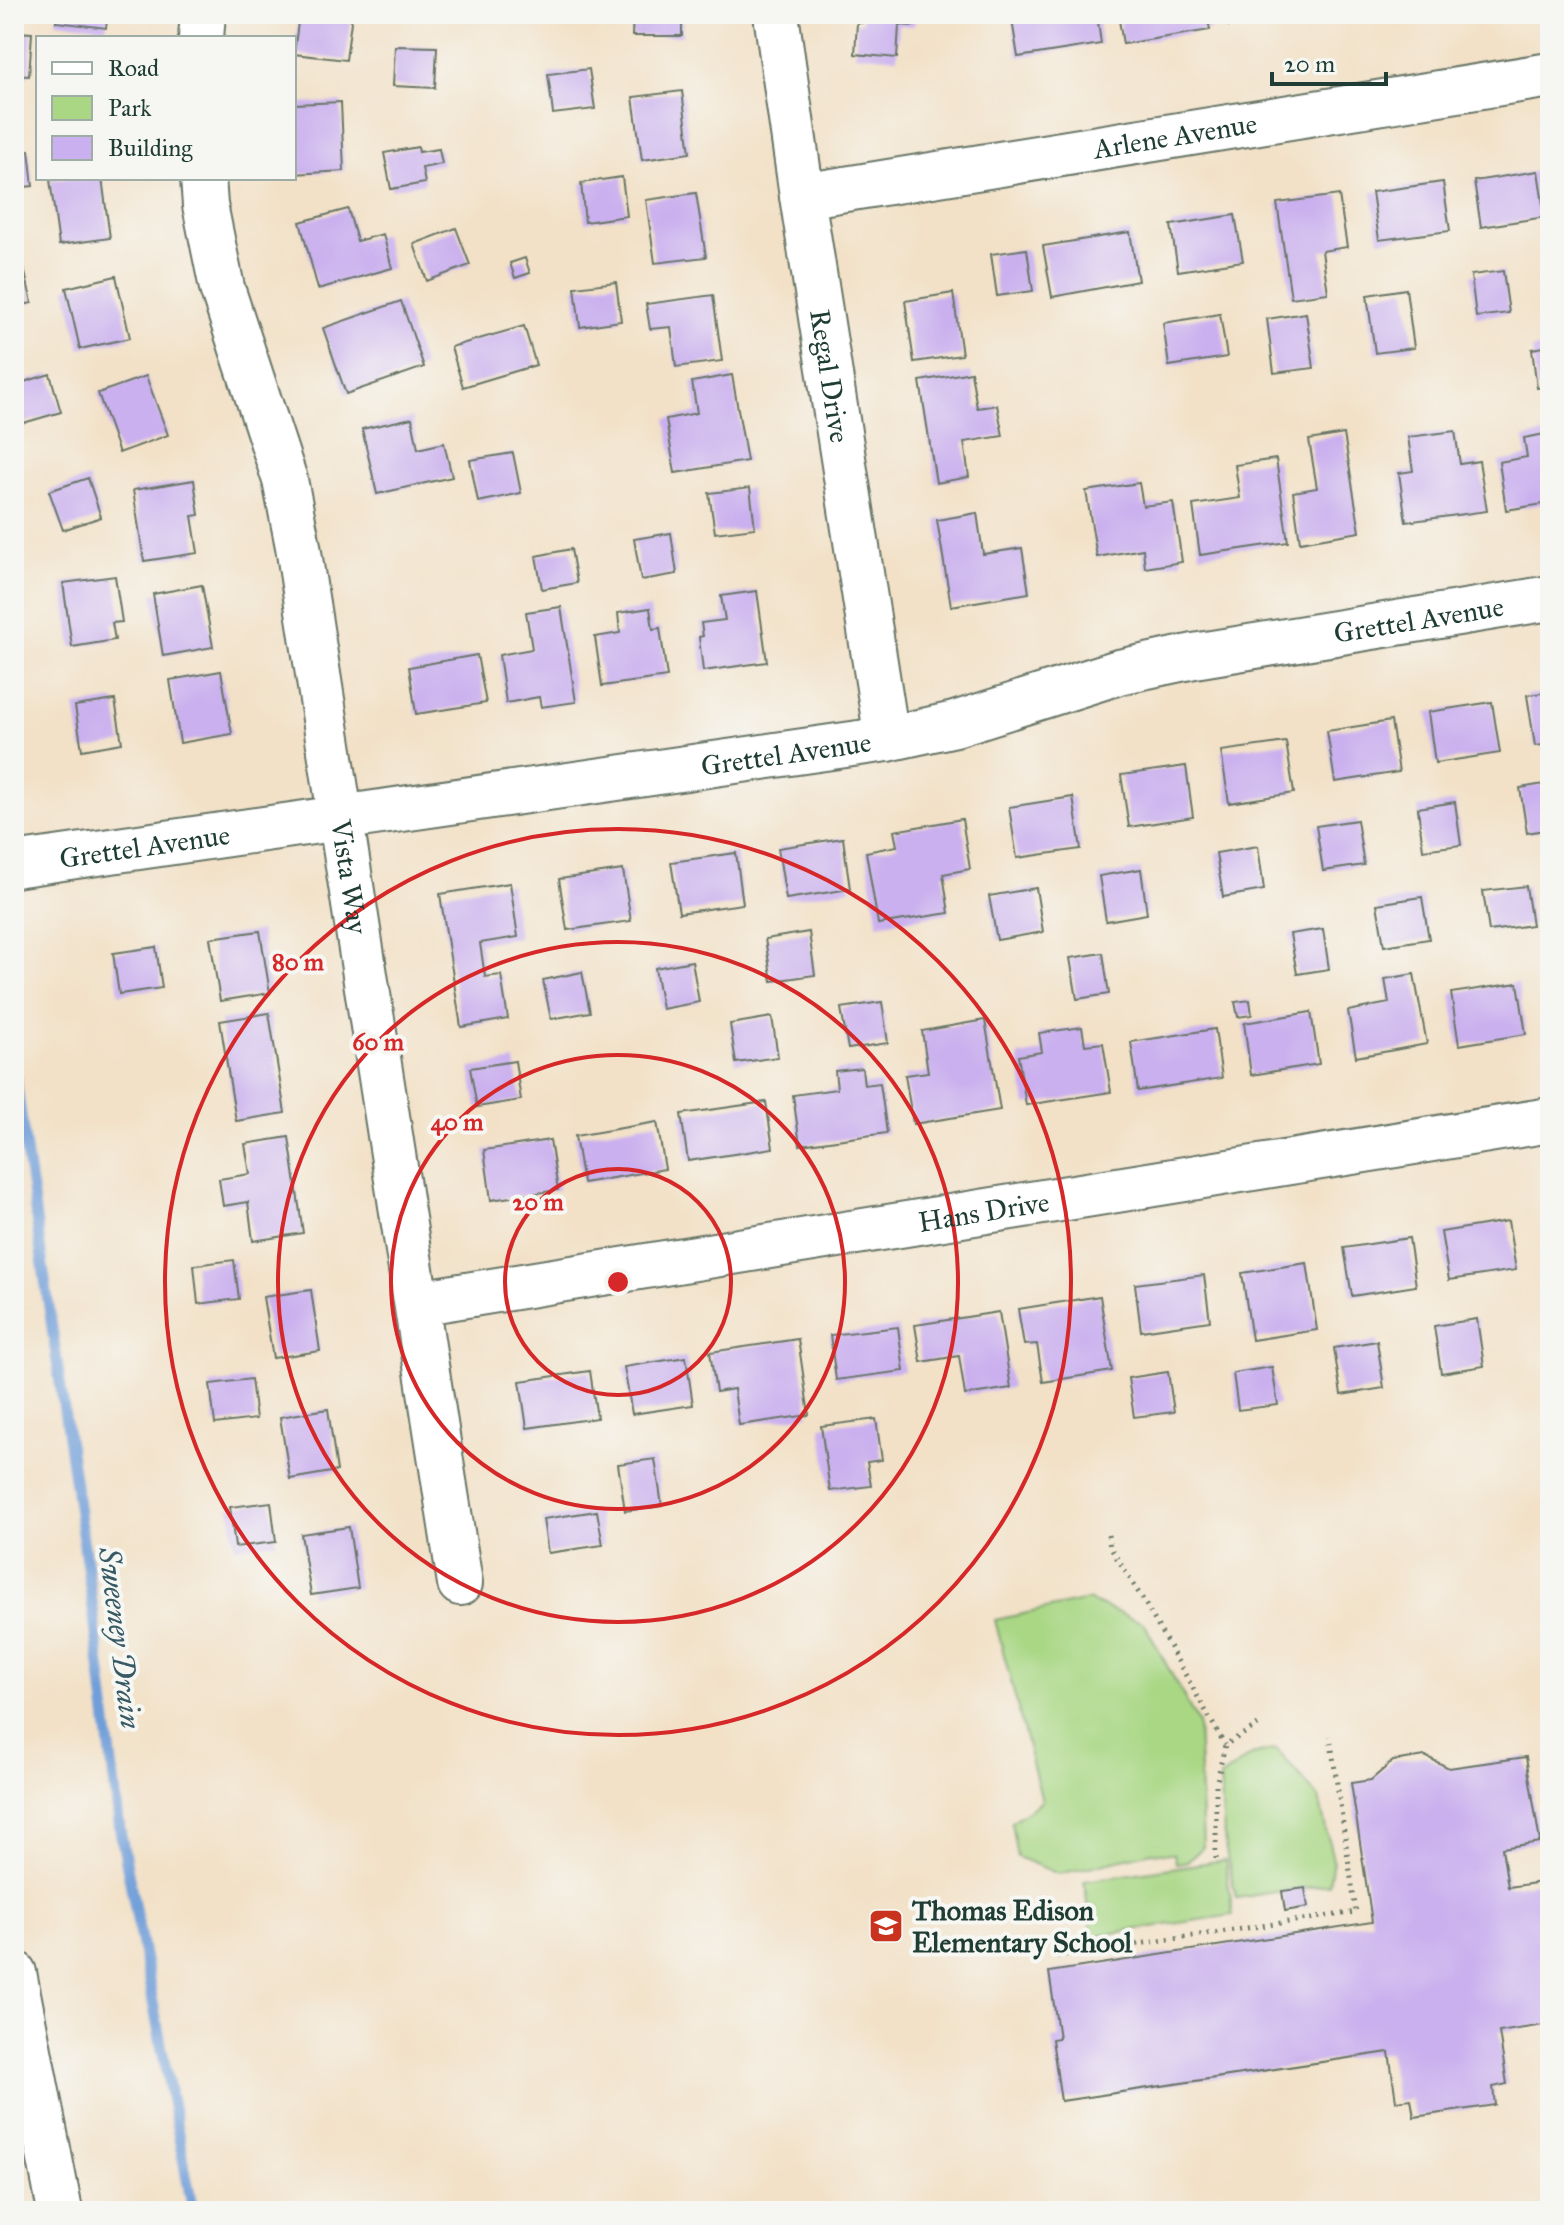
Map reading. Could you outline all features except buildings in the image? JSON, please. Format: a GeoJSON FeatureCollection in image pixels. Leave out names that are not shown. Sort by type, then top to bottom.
{"type":"FeatureCollection","features":[{"type":"Feature","properties":{"kind":"street"},"geometry":{"type":"LineString","coordinates":[[201,36],[203,14]]}},
{"type":"Feature","properties":{"kind":"street","name":"Regal Drive"},"geometry":{"type":"LineString","coordinates":[[776,14],[887,739]]}},
{"type":"Feature","properties":{"kind":"street","name":"Arlene Avenue"},"geometry":{"type":"LineString","coordinates":[[802,196],[1550,75]]}},
{"type":"Feature","properties":{"kind":"street","name":"Vista Way"},"geometry":{"type":"LineString","coordinates":[[203,180],[205,205],[222,288],[285,480],[298,546],[460,1583]]}},
{"type":"Feature","properties":{"kind":"street","name":"Grettel Avenue"},"geometry":{"type":"LineString","coordinates":[[14,865],[887,739],[955,724],[1119,672],[1194,656],[1550,598]]}},
{"type":"Feature","properties":{"kind":"street","name":"Hans Drive"},"geometry":{"type":"LineString","coordinates":[[417,1303],[1550,1120]]}},
{"type":"Feature","properties":{"kind":"street"},"geometry":{"type":"LineString","coordinates":[[14,1973],[60,2211]]}},
{"type":"Feature","properties":{"kind":"path"},"geometry":{"type":"LineString","coordinates":[[1108,1535],[1110,1547],[1225,1745],[1216,1785],[1216,1859]]}},
{"type":"Feature","properties":{"kind":"path"},"geometry":{"type":"LineString","coordinates":[[1225,1745],[1258,1725]]}},
{"type":"Feature","properties":{"kind":"path"},"geometry":{"type":"LineString","coordinates":[[1057,1956],[1356,1912],[1330,1736]]}},
{"type":"Feature","properties":{"kind":"green space"},"geometry":{"type":"Polygon","coordinates":[[[1087,1600],[1144,1623],[1198,1723],[1203,1847],[1188,1861],[1176,1863],[1174,1854],[1152,1852],[1059,1874],[1017,1857],[1011,1822],[1042,1801],[995,1620],[1087,1600]]]}},
{"type":"Feature","properties":{"kind":"green space"},"geometry":{"type":"Polygon","coordinates":[[[1276,1749],[1319,1798],[1333,1860],[1329,1884],[1236,1898],[1225,1846],[1220,1778],[1252,1755],[1276,1749]]]}},
{"type":"Feature","properties":{"kind":"green space"},"geometry":{"type":"Polygon","coordinates":[[[1225,1860],[1233,1915],[1092,1936],[1084,1881],[1225,1860]]]}},
{"type":"Feature","properties":{"kind":"waterway","name":"Sweeney Drain"},"geometry":{"type":"LineString","coordinates":[[14,1068],[93,1608],[120,1830],[193,2211]]}},
{"type":"Feature","properties":{"kind":"place","name":"Thomas Edison Elementary School"},"geometry":{"type":"Point","coordinates":[886,1926]}}]}
